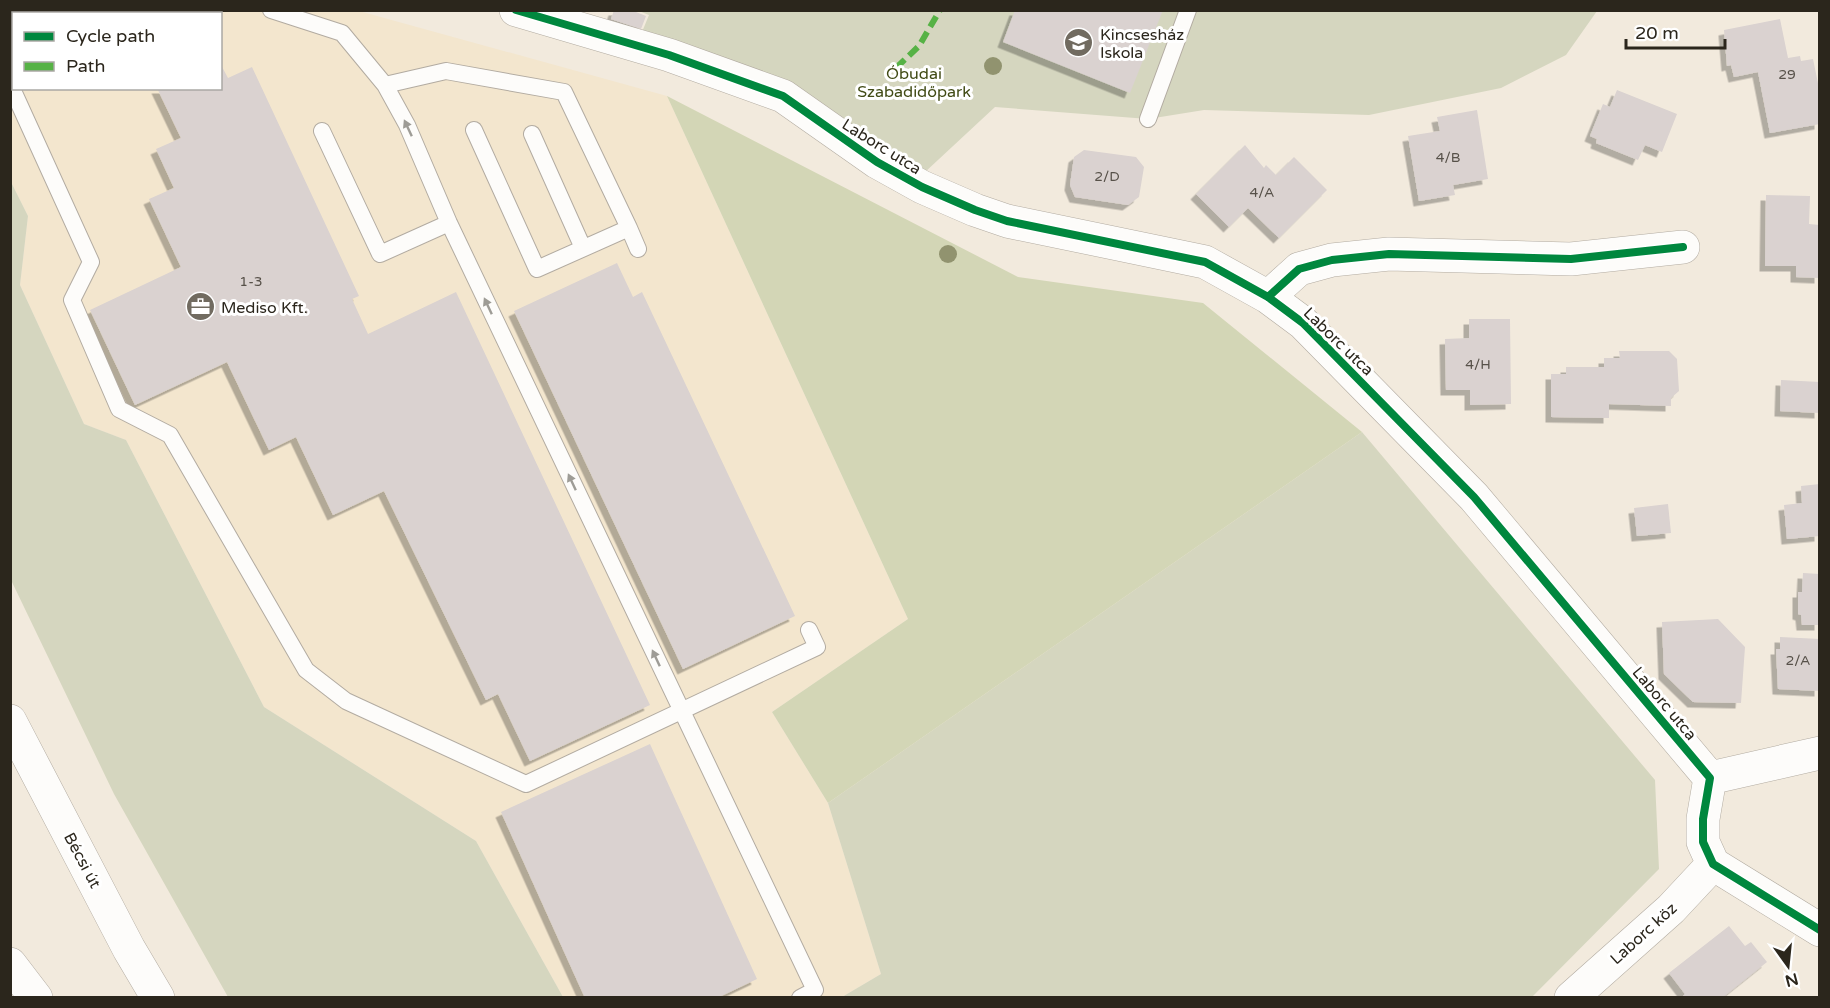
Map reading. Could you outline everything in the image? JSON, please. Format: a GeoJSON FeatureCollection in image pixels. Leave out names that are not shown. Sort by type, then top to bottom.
{"type":"FeatureCollection","features":[{"type":"Feature","properties":{"kind":"street","name":"Laborc utca"},"geometry":{"type":"LineString","coordinates":[[516,10],[669,56],[783,96],[877,162],[922,187],[975,210],[1007,221],[1205,262],[1268,297],[1303,323],[1474,497],[1710,778]]}},
{"type":"Feature","properties":{"kind":"street"},"geometry":{"type":"LineString","coordinates":[[1268,297],[1299,269],[1332,260],[1389,254],[1571,259],[1683,247]]}},
{"type":"Feature","properties":{"kind":"street","name":"Bécsi út"},"geometry":{"type":"LineString","coordinates":[[10,721],[129,949],[158,998]]}},
{"type":"Feature","properties":{"kind":"street"},"geometry":{"type":"LineString","coordinates":[[1820,753],[1710,778],[1703,819],[1703,842],[1713,864],[1820,930]]}},
{"type":"Feature","properties":{"kind":"street","name":"Laborc köz"},"geometry":{"type":"LineString","coordinates":[[1571,998],[1671,909],[1713,864]]}},
{"type":"Feature","properties":{"kind":"street"},"geometry":{"type":"LineString","coordinates":[[10,964],[36,998]]}},
{"type":"Feature","properties":{"kind":"lane"},"geometry":{"type":"LineString","coordinates":[[271,10],[342,33],[385,85],[407,125],[449,223],[816,990],[800,998]]}},
{"type":"Feature","properties":{"kind":"lane"},"geometry":{"type":"LineString","coordinates":[[1148,119],[1188,10]]}},
{"type":"Feature","properties":{"kind":"lane"},"geometry":{"type":"LineString","coordinates":[[385,85],[446,71],[564,92],[638,249]]}},
{"type":"Feature","properties":{"kind":"lane"},"geometry":{"type":"LineString","coordinates":[[13,90],[91,262],[72,300],[119,409],[170,435],[306,670],[346,701],[526,784],[818,647],[809,630]]}},
{"type":"Feature","properties":{"kind":"lane"},"geometry":{"type":"LineString","coordinates":[[474,130],[537,269],[629,228]]}},
{"type":"Feature","properties":{"kind":"lane"},"geometry":{"type":"LineString","coordinates":[[322,131],[380,255],[449,223]]}},
{"type":"Feature","properties":{"kind":"lane"},"geometry":{"type":"LineString","coordinates":[[532,134],[583,248]]}},
{"type":"Feature","properties":{"kind":"shaded area"},"geometry":{"type":"Polygon","coordinates":[[[10,11],[359,11],[667,96],[908,619],[772,712],[828,803],[881,974],[842,997],[563,997],[476,841],[264,707],[126,440],[84,424],[20,285],[28,216],[11,182],[10,11]]]}},
{"type":"Feature","properties":{"kind":"green space","name":"Óbudai Szabadidőpark"},"geometry":{"type":"Polygon","coordinates":[[[639,11],[1597,11],[1566,55],[1501,88],[1369,115],[1204,110],[1148,119],[995,107],[924,173],[642,32],[649,15],[639,11]]]}},
{"type":"Feature","properties":{"kind":"green space"},"geometry":{"type":"Polygon","coordinates":[[[667,96],[1018,277],[1203,303],[1362,432],[828,803],[772,712],[908,619],[667,96]]]}},
{"type":"Feature","properties":{"kind":"green space"},"geometry":{"type":"Polygon","coordinates":[[[11,182],[28,216],[20,285],[84,424],[126,440],[264,707],[476,841],[563,997],[228,997],[114,794],[11,580],[11,182]]]}},
{"type":"Feature","properties":{"kind":"green space"},"geometry":{"type":"Polygon","coordinates":[[[1362,432],[1655,780],[1659,869],[1532,997],[842,997],[881,974],[828,803],[1362,432]]]}},
{"type":"Feature","properties":{"kind":"building"},"geometry":{"type":"Polygon","coordinates":[[[614,10],[631,10],[646,16],[641,29],[611,19],[614,10]]]}},
{"type":"Feature","properties":{"kind":"building"},"geometry":{"type":"Polygon","coordinates":[[[1015,10],[1163,10],[1130,93],[1003,42],[1015,10]]]}},
{"type":"Feature","properties":{"kind":"building"},"geometry":{"type":"Polygon","coordinates":[[[1780,19],[1788,58],[1800,56],[1801,61],[1813,59],[1820,93],[1820,124],[1770,133],[1758,72],[1734,77],[1731,65],[1727,66],[1724,30],[1780,19]]]}},
{"type":"Feature","properties":{"kind":"building"},"geometry":{"type":"Polygon","coordinates":[[[222,67],[228,78],[252,67],[359,296],[352,299],[368,334],[456,292],[650,705],[530,761],[498,694],[486,700],[384,491],[333,515],[296,437],[269,450],[227,362],[135,405],[90,310],[181,267],[149,199],[174,188],[156,149],[181,138],[158,90],[222,90],[222,67]]]}},
{"type":"Feature","properties":{"kind":"building"},"geometry":{"type":"Polygon","coordinates":[[[1617,90],[1677,114],[1662,152],[1645,145],[1638,160],[1596,143],[1597,139],[1590,136],[1603,104],[1610,107],[1617,90]]]}},
{"type":"Feature","properties":{"kind":"building"},"geometry":{"type":"Polygon","coordinates":[[[1477,110],[1488,179],[1453,185],[1455,195],[1419,201],[1408,136],[1440,131],[1437,117],[1477,110]]]}},
{"type":"Feature","properties":{"kind":"building"},"geometry":{"type":"Polygon","coordinates":[[[1245,145],[1264,168],[1266,165],[1276,175],[1294,157],[1327,190],[1279,238],[1248,208],[1229,227],[1196,194],[1245,145]]]}},
{"type":"Feature","properties":{"kind":"building"},"geometry":{"type":"Polygon","coordinates":[[[1084,150],[1136,157],[1144,167],[1139,197],[1128,205],[1075,197],[1070,185],[1074,157],[1084,150]]]}},
{"type":"Feature","properties":{"kind":"building"},"geometry":{"type":"Polygon","coordinates":[[[1766,195],[1810,196],[1809,224],[1820,225],[1820,278],[1796,277],[1796,266],[1765,266],[1766,195]]]}},
{"type":"Feature","properties":{"kind":"building"},"geometry":{"type":"Polygon","coordinates":[[[617,263],[633,297],[642,292],[795,616],[683,669],[514,311],[617,263]]]}},
{"type":"Feature","properties":{"kind":"building"},"geometry":{"type":"Polygon","coordinates":[[[1469,319],[1510,319],[1511,404],[1470,405],[1470,390],[1446,390],[1445,339],[1469,338],[1469,319]]]}},
{"type":"Feature","properties":{"kind":"building"},"geometry":{"type":"Polygon","coordinates":[[[1619,351],[1669,351],[1677,359],[1679,391],[1671,398],[1671,406],[1609,404],[1609,418],[1551,417],[1551,374],[1566,374],[1566,367],[1604,367],[1604,358],[1620,358],[1619,351]]]}},
{"type":"Feature","properties":{"kind":"building"},"geometry":{"type":"Polygon","coordinates":[[[1781,380],[1820,382],[1820,413],[1780,411],[1781,380]]]}},
{"type":"Feature","properties":{"kind":"building"},"geometry":{"type":"Polygon","coordinates":[[[1820,484],[1820,536],[1787,539],[1784,505],[1802,503],[1801,486],[1820,484]]]}},
{"type":"Feature","properties":{"kind":"building"},"geometry":{"type":"Polygon","coordinates":[[[1668,504],[1671,533],[1637,536],[1634,508],[1668,504]]]}},
{"type":"Feature","properties":{"kind":"building"},"geometry":{"type":"Polygon","coordinates":[[[1803,573],[1820,574],[1820,625],[1802,625],[1801,615],[1798,614],[1798,592],[1802,592],[1803,573]]]}},
{"type":"Feature","properties":{"kind":"building"},"geometry":{"type":"Polygon","coordinates":[[[1718,619],[1745,647],[1741,703],[1693,702],[1664,674],[1662,622],[1718,619]]]}},
{"type":"Feature","properties":{"kind":"building"},"geometry":{"type":"Polygon","coordinates":[[[1780,637],[1820,639],[1820,691],[1778,689],[1776,649],[1780,649],[1780,637]]]}},
{"type":"Feature","properties":{"kind":"building"},"geometry":{"type":"Polygon","coordinates":[[[650,744],[757,979],[717,998],[585,998],[501,812],[650,744]]]}},
{"type":"Feature","properties":{"kind":"building"},"geometry":{"type":"Polygon","coordinates":[[[1729,926],[1745,946],[1751,942],[1767,962],[1722,998],[1681,998],[1685,994],[1669,973],[1729,926]]]}},
{"type":"Feature","properties":{"kind":"marked path"},"geometry":{"type":"LineString","coordinates":[[896,68],[919,46],[940,10]]}},
{"type":"Feature","properties":{"kind":"cycle path"},"geometry":{"type":"LineString","coordinates":[[516,10],[669,55],[783,96],[877,162],[922,187],[975,210],[1007,221],[1205,262],[1268,297],[1303,323],[1474,497],[1710,778],[1703,819],[1703,842],[1713,864],[1820,930]]}},
{"type":"Feature","properties":{"kind":"cycle path"},"geometry":{"type":"LineString","coordinates":[[1268,297],[1299,269],[1332,260],[1389,254],[1571,259],[1683,247]]}},
{"type":"Feature","properties":{"kind":"place","name":"Kincsesház Iskola"},"geometry":{"type":"Point","coordinates":[1079,43]}},
{"type":"Feature","properties":{"kind":"place","name":"Mediso Kft."},"geometry":{"type":"Point","coordinates":[200,307]}}]}
